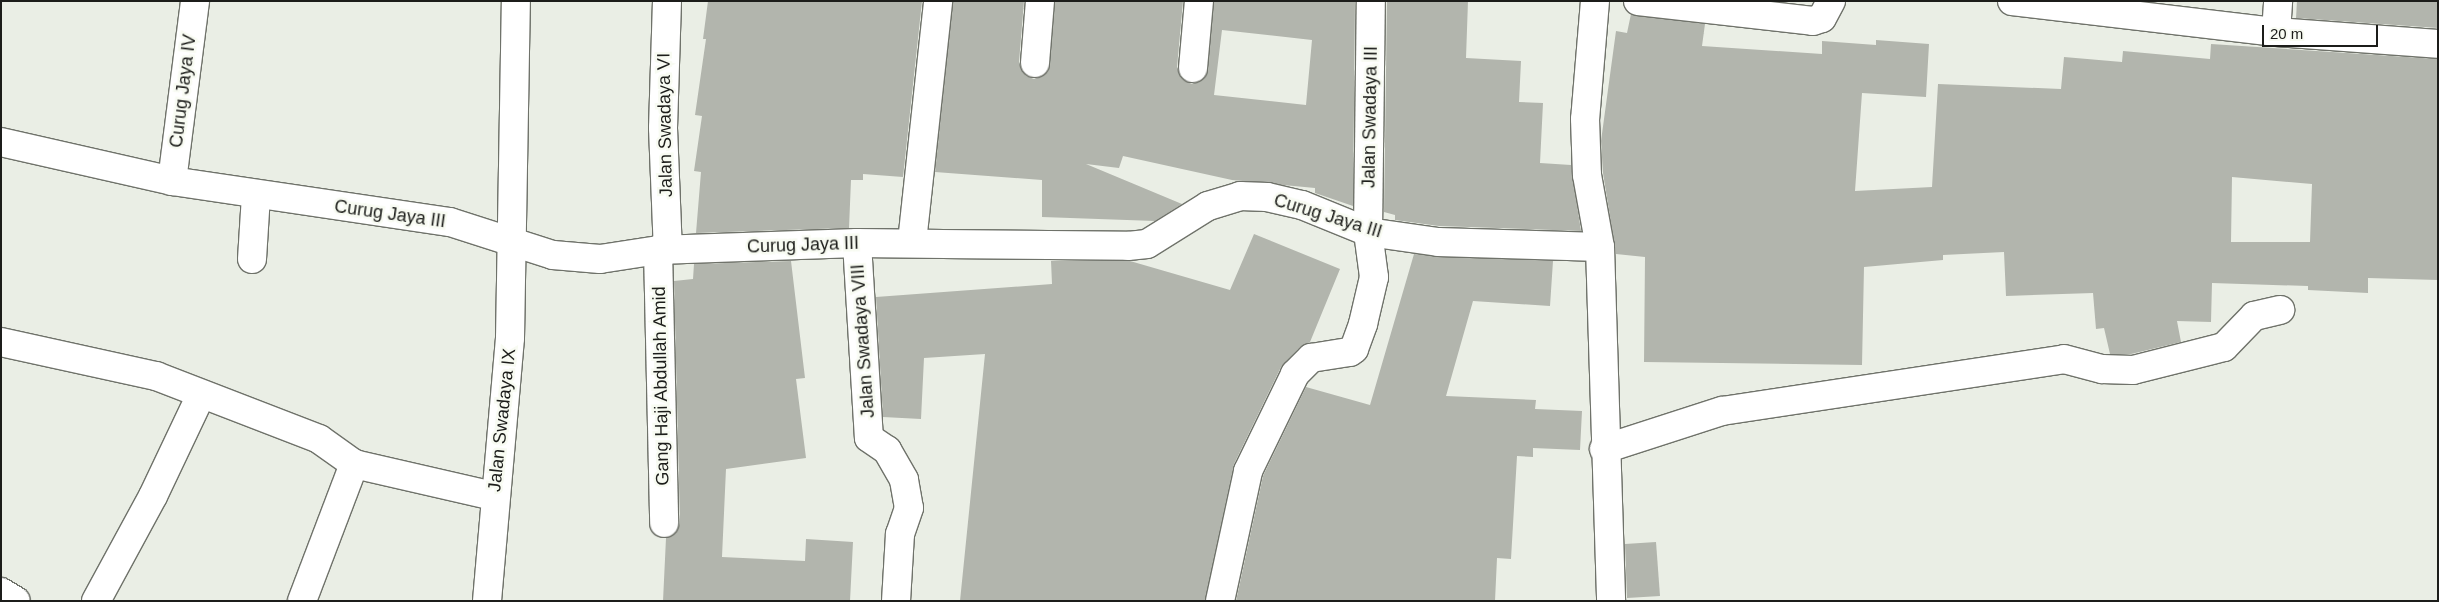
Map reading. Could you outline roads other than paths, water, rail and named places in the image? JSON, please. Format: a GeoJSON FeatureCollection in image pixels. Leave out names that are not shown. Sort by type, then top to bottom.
{"type":"FeatureCollection","features":[{"type":"Feature","properties":{"kind":"street","name":"Curug Jaya IV"},"geometry":{"type":"LineString","coordinates":[[172,181],[195,1]]}},
{"type":"Feature","properties":{"kind":"street","name":"Jalan Swadaya IX"},"geometry":{"type":"LineString","coordinates":[[487,601],[494,496],[510,338],[510,239],[516,1]]}},
{"type":"Feature","properties":{"kind":"street","name":"Jalan Swadaya VI"},"geometry":{"type":"LineString","coordinates":[[663,250],[663,128],[667,1]]}},
{"type":"Feature","properties":{"kind":"street"},"geometry":{"type":"LineString","coordinates":[[912,242],[938,1]]}},
{"type":"Feature","properties":{"kind":"street"},"geometry":{"type":"LineString","coordinates":[[1036,63],[1040,1]]}},
{"type":"Feature","properties":{"kind":"street"},"geometry":{"type":"LineString","coordinates":[[1193,68],[1199,1]]}},
{"type":"Feature","properties":{"kind":"street","name":"Jalan Swadaya III"},"geometry":{"type":"LineString","coordinates":[[1220,601],[1248,471],[1295,374],[1311,358],[1350,352],[1359,339],[1374,277],[1368,232],[1371,1]]}},
{"type":"Feature","properties":{"kind":"street"},"geometry":{"type":"LineString","coordinates":[[1595,1],[1585,119],[1587,175],[1600,247],[1604,448],[1610,601]]}},
{"type":"Feature","properties":{"kind":"street"},"geometry":{"type":"LineString","coordinates":[[1638,1],[1813,21],[1822,18],[1831,1]]}},
{"type":"Feature","properties":{"kind":"street"},"geometry":{"type":"LineString","coordinates":[[2012,1],[2276,32],[2438,44]]}},
{"type":"Feature","properties":{"kind":"street"},"geometry":{"type":"LineString","coordinates":[[2276,32],[2278,1]]}},
{"type":"Feature","properties":{"kind":"street","name":"Curug Jaya III"},"geometry":{"type":"LineString","coordinates":[[1,142],[172,181],[256,195],[450,222],[510,239],[553,255],[600,259],[663,250],[857,243],[912,242],[1103,247],[1147,244],[1208,206],[1240,196],[1267,197],[1302,205],[1368,232],[1438,242],[1600,247]]}},
{"type":"Feature","properties":{"kind":"street"},"geometry":{"type":"LineString","coordinates":[[252,259],[256,195]]}},
{"type":"Feature","properties":{"kind":"street","name":"Jalan Swadaya VIII"},"geometry":{"type":"LineString","coordinates":[[857,243],[869,438],[887,450],[904,480],[909,508],[900,534],[896,601]]}},
{"type":"Feature","properties":{"kind":"street","name":"Gang Haji Abdullah Amid"},"geometry":{"type":"LineString","coordinates":[[663,250],[664,523]]}},
{"type":"Feature","properties":{"kind":"street"},"geometry":{"type":"LineString","coordinates":[[1604,448],[1722,411],[2064,359],[2102,369],[2133,370],[2224,347],[2254,316],[2280,310]]}},
{"type":"Feature","properties":{"kind":"street"},"geometry":{"type":"LineString","coordinates":[[1,342],[156,376],[319,439],[354,464],[494,496]]}},
{"type":"Feature","properties":{"kind":"street"},"geometry":{"type":"LineString","coordinates":[[96,601],[153,496],[201,395]]}},
{"type":"Feature","properties":{"kind":"street"},"geometry":{"type":"LineString","coordinates":[[302,601],[354,464]]}},
{"type":"Feature","properties":{"kind":"street"},"geometry":{"type":"LineString","coordinates":[[1,592],[16,601]]}}]}
